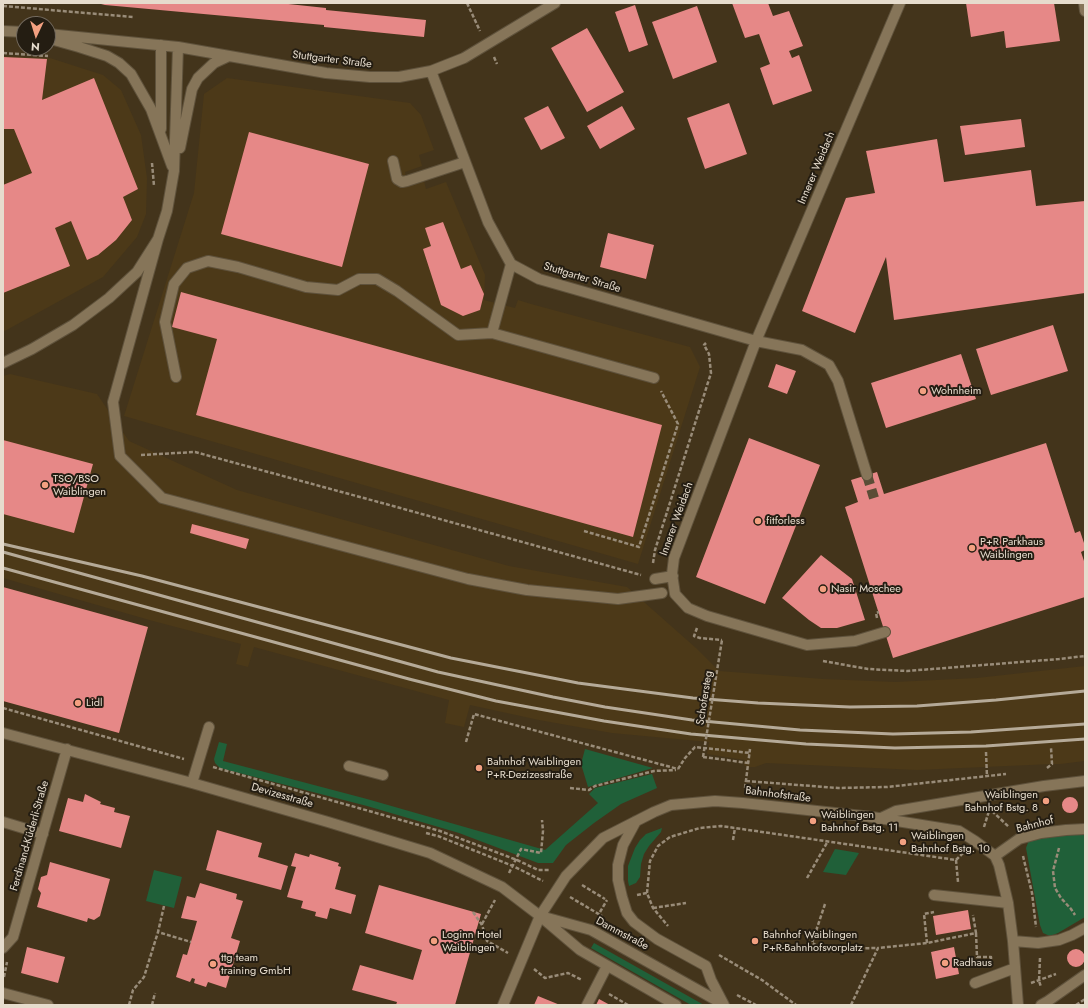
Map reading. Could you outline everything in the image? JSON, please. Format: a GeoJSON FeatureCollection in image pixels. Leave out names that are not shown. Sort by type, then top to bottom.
{"type":"FeatureCollection","features":[{"type":"Feature","properties":{"kind":"street","name":"Stuttgarter Straße"},"geometry":{"type":"LineString","coordinates":[[56,35],[178,47],[326,73],[370,77],[399,77],[431,71],[464,58],[555,3]]}},
{"type":"Feature","properties":{"kind":"street","name":"Innerer Weidach"},"geometry":{"type":"LineString","coordinates":[[885,632],[855,641],[807,645],[706,616],[688,608],[676,594],[673,576],[674,558],[756,341],[900,3]]}},
{"type":"Feature","properties":{"kind":"street"},"geometry":{"type":"LineString","coordinates":[[1084,3],[1085,11]]}},
{"type":"Feature","properties":{"kind":"street"},"geometry":{"type":"LineString","coordinates":[[3,31],[16,32]]}},
{"type":"Feature","properties":{"kind":"street"},"geometry":{"type":"LineString","coordinates":[[56,40],[107,56],[119,63],[131,74],[150,108],[162,136],[174,171]]}},
{"type":"Feature","properties":{"kind":"street"},"geometry":{"type":"LineString","coordinates":[[161,45],[160,71],[162,136]]}},
{"type":"Feature","properties":{"kind":"street"},"geometry":{"type":"LineString","coordinates":[[174,171],[178,47]]}},
{"type":"Feature","properties":{"kind":"street"},"geometry":{"type":"LineString","coordinates":[[229,56],[214,63],[198,78],[192,89],[167,211],[113,402],[120,456],[162,498],[468,579],[527,590],[618,599],[662,593]]}},
{"type":"Feature","properties":{"kind":"street"},"geometry":{"type":"LineString","coordinates":[[431,71],[488,222],[511,264],[492,333]]}},
{"type":"Feature","properties":{"kind":"street"},"geometry":{"type":"LineString","coordinates":[[393,161],[397,179],[402,182],[466,162]]}},
{"type":"Feature","properties":{"kind":"street"},"geometry":{"type":"LineString","coordinates":[[3,363],[32,349],[73,325],[110,298],[136,272],[158,240]]}},
{"type":"Feature","properties":{"kind":"street"},"geometry":{"type":"LineString","coordinates":[[176,377],[165,322],[174,284],[187,268],[208,261],[238,267],[306,287],[338,290],[359,279],[377,279],[397,291],[458,335],[492,333],[654,378]]}},
{"type":"Feature","properties":{"kind":"street","name":"Stuttgarter Straße"},"geometry":{"type":"LineString","coordinates":[[511,264],[539,279],[756,341]]}},
{"type":"Feature","properties":{"kind":"street"},"geometry":{"type":"LineString","coordinates":[[756,341],[802,350],[828,365],[838,381],[867,475]]}},
{"type":"Feature","properties":{"kind":"street"},"geometry":{"type":"LineString","coordinates":[[655,579],[673,576]]}},
{"type":"Feature","properties":{"kind":"street"},"geometry":{"type":"LineString","coordinates":[[192,783],[209,727]]}},
{"type":"Feature","properties":{"kind":"street","name":"Devizesstraße"},"geometry":{"type":"LineString","coordinates":[[3,733],[192,783],[430,853],[502,887],[540,916]]}},
{"type":"Feature","properties":{"kind":"street","name":"Ferdinand-Küderli-Straße"},"geometry":{"type":"LineString","coordinates":[[3,948],[13,937],[67,749]]}},
{"type":"Feature","properties":{"kind":"street"},"geometry":{"type":"LineString","coordinates":[[349,766],[383,775]]}},
{"type":"Feature","properties":{"kind":"street"},"geometry":{"type":"LineString","coordinates":[[879,819],[896,811],[1044,786],[1085,781]]}},
{"type":"Feature","properties":{"kind":"street","name":"Bahnhofstraße"},"geometry":{"type":"LineString","coordinates":[[503,1005],[540,916],[566,876],[603,838],[671,805],[715,801],[742,803],[879,819],[959,831],[975,840],[995,856]]}},
{"type":"Feature","properties":{"kind":"street"},"geometry":{"type":"LineString","coordinates":[[636,821],[623,845],[618,865],[618,880],[627,913],[634,922],[657,939],[706,966],[711,980],[724,1005]]}},
{"type":"Feature","properties":{"kind":"street"},"geometry":{"type":"LineString","coordinates":[[3,822],[43,834]]}},
{"type":"Feature","properties":{"kind":"street","name":"Bahnhof"},"geometry":{"type":"LineString","coordinates":[[995,856],[1019,839],[1041,833],[1085,829]]}},
{"type":"Feature","properties":{"kind":"street"},"geometry":{"type":"LineString","coordinates":[[995,856],[999,864],[1008,903],[1018,1005]]}},
{"type":"Feature","properties":{"kind":"street"},"geometry":{"type":"LineString","coordinates":[[934,895],[1008,903]]}},
{"type":"Feature","properties":{"kind":"street"},"geometry":{"type":"LineString","coordinates":[[540,916],[580,950],[676,1005]]}},
{"type":"Feature","properties":{"kind":"street","name":"Dammstraße"},"geometry":{"type":"LineString","coordinates":[[540,916],[591,930],[724,1005]]}},
{"type":"Feature","properties":{"kind":"street"},"geometry":{"type":"LineString","coordinates":[[1012,941],[1038,942],[1059,940],[1084,928]]}},
{"type":"Feature","properties":{"kind":"street"},"geometry":{"type":"LineString","coordinates":[[587,1005],[607,966]]}},
{"type":"Feature","properties":{"kind":"street"},"geometry":{"type":"LineString","coordinates":[[975,983],[1015,968]]}},
{"type":"Feature","properties":{"kind":"street"},"geometry":{"type":"LineString","coordinates":[[1041,1005],[1085,975]]}},
{"type":"Feature","properties":{"kind":"street"},"geometry":{"type":"LineString","coordinates":[[3,993],[48,1005]]}},
{"type":"Feature","properties":{"kind":"path"},"geometry":{"type":"LineString","coordinates":[[467,3],[477,24]]}},
{"type":"Feature","properties":{"kind":"path"},"geometry":{"type":"LineString","coordinates":[[3,6],[133,17]]}},
{"type":"Feature","properties":{"kind":"path"},"geometry":{"type":"LineString","coordinates":[[152,158],[154,192]]}},
{"type":"Feature","properties":{"kind":"path"},"geometry":{"type":"LineString","coordinates":[[120,456],[195,452],[655,579],[653,564],[655,550],[711,373],[709,354],[704,345]]}},
{"type":"Feature","properties":{"kind":"path"},"geometry":{"type":"LineString","coordinates":[[584,532],[639,547],[678,424],[654,378]]}},
{"type":"Feature","properties":{"kind":"path","name":"Schofersteg"},"geometry":{"type":"LineString","coordinates":[[698,624],[694,636],[722,640],[703,757],[749,763]]}},
{"type":"Feature","properties":{"kind":"path"},"geometry":{"type":"LineString","coordinates":[[1059,659],[1085,656]]}},
{"type":"Feature","properties":{"kind":"path"},"geometry":{"type":"LineString","coordinates":[[3,708],[440,831],[517,860],[538,870],[551,870]]}},
{"type":"Feature","properties":{"kind":"path"},"geometry":{"type":"LineString","coordinates":[[466,742],[474,714],[678,769]]}},
{"type":"Feature","properties":{"kind":"path"},"geometry":{"type":"LineString","coordinates":[[678,769],[684,758],[695,747],[750,753]]}},
{"type":"Feature","properties":{"kind":"path"},"geometry":{"type":"LineString","coordinates":[[1052,748],[1052,764]]}},
{"type":"Feature","properties":{"kind":"path"},"geometry":{"type":"LineString","coordinates":[[750,749],[746,781],[838,788],[887,788],[987,777],[986,752]]}},
{"type":"Feature","properties":{"kind":"path"},"geometry":{"type":"LineString","coordinates":[[570,788],[588,790],[594,786],[654,771],[678,769]]}},
{"type":"Feature","properties":{"kind":"path"},"geometry":{"type":"LineString","coordinates":[[983,828],[990,809],[1014,831],[1019,839],[1032,893],[1040,959],[1039,981],[1043,992]]}},
{"type":"Feature","properties":{"kind":"path"},"geometry":{"type":"LineString","coordinates":[[521,849],[541,853],[543,831],[542,820]]}},
{"type":"Feature","properties":{"kind":"path"},"geometry":{"type":"LineString","coordinates":[[670,928],[653,908],[646,893],[650,861],[658,846],[670,837],[700,828],[721,826],[956,860]]}},
{"type":"Feature","properties":{"kind":"path"},"geometry":{"type":"LineString","coordinates":[[732,840],[735,828]]}},
{"type":"Feature","properties":{"kind":"path"},"geometry":{"type":"LineString","coordinates":[[1066,830],[1056,853],[1053,871],[1055,888],[1084,928]]}},
{"type":"Feature","properties":{"kind":"path"},"geometry":{"type":"LineString","coordinates":[[807,878],[828,841]]}},
{"type":"Feature","properties":{"kind":"path"},"geometry":{"type":"LineString","coordinates":[[956,860],[965,851]]}},
{"type":"Feature","properties":{"kind":"path"},"geometry":{"type":"LineString","coordinates":[[956,860],[960,898],[971,906],[976,933],[977,957],[991,957]]}},
{"type":"Feature","properties":{"kind":"path"},"geometry":{"type":"LineString","coordinates":[[582,885],[607,900],[611,899]]}},
{"type":"Feature","properties":{"kind":"path"},"geometry":{"type":"LineString","coordinates":[[632,896],[646,893]]}},
{"type":"Feature","properties":{"kind":"path"},"geometry":{"type":"LineString","coordinates":[[600,912],[607,900]]}},
{"type":"Feature","properties":{"kind":"path"},"geometry":{"type":"LineString","coordinates":[[653,908],[686,903]]}},
{"type":"Feature","properties":{"kind":"path"},"geometry":{"type":"LineString","coordinates":[[825,904],[812,943],[823,949],[878,948],[927,943],[976,933]]}},
{"type":"Feature","properties":{"kind":"path"},"geometry":{"type":"LineString","coordinates":[[129,1005],[133,990],[144,977],[158,932],[164,906]]}},
{"type":"Feature","properties":{"kind":"path"},"geometry":{"type":"LineString","coordinates":[[927,943],[924,914],[938,911]]}},
{"type":"Feature","properties":{"kind":"path"},"geometry":{"type":"LineString","coordinates":[[473,912],[480,921]]}},
{"type":"Feature","properties":{"kind":"path"},"geometry":{"type":"LineString","coordinates":[[158,932],[191,942]]}},
{"type":"Feature","properties":{"kind":"path"},"geometry":{"type":"LineString","coordinates":[[851,1005],[878,948]]}},
{"type":"Feature","properties":{"kind":"path"},"geometry":{"type":"LineString","coordinates":[[716,954],[762,980],[796,1005]]}},
{"type":"Feature","properties":{"kind":"path"},"geometry":{"type":"LineString","coordinates":[[152,1005],[155,993]]}},
{"type":"Feature","properties":{"kind":"path"},"geometry":{"type":"LineString","coordinates":[[1076,1005],[1085,999]]}},
{"type":"Feature","properties":{"kind":"shaded area"},"geometry":{"type":"Polygon","coordinates":[[[3,56],[50,58],[103,75],[121,90],[141,135],[147,178],[146,214],[137,237],[103,277],[3,332],[3,56]]]}},
{"type":"Feature","properties":{"kind":"shaded area"},"geometry":{"type":"Polygon","coordinates":[[[227,78],[410,103],[421,115],[434,150],[419,155],[422,166],[405,172],[407,181],[423,177],[426,189],[446,182],[485,275],[484,300],[515,308],[518,300],[690,347],[700,367],[638,564],[124,416],[194,193],[204,94],[227,78]]]}},
{"type":"Feature","properties":{"kind":"shaded area"},"geometry":{"type":"Polygon","coordinates":[[[10,374],[97,394],[129,441],[237,490],[509,566],[627,587],[696,648],[719,671],[823,679],[895,682],[977,678],[1085,666],[1085,761],[1060,764],[917,770],[766,763],[755,767],[748,767],[744,765],[745,760],[707,754],[709,742],[612,733],[539,720],[470,705],[464,727],[445,723],[449,700],[254,647],[248,667],[236,664],[241,644],[153,621],[3,578],[3,376],[10,374]]]}},
{"type":"Feature","properties":{"kind":"green space"},"geometry":{"type":"Polygon","coordinates":[[[219,742],[227,744],[223,761],[367,799],[545,850],[598,803],[589,794],[595,788],[652,774],[657,788],[621,804],[594,823],[566,845],[553,863],[538,863],[459,833],[367,806],[220,768],[215,763],[214,759],[219,742]]]}},
{"type":"Feature","properties":{"kind":"green space"},"geometry":{"type":"Polygon","coordinates":[[[585,749],[653,768],[588,787],[581,764],[585,749]]]}},
{"type":"Feature","properties":{"kind":"green space"},"geometry":{"type":"Polygon","coordinates":[[[662,828],[661,832],[644,854],[641,864],[640,877],[636,883],[629,886],[628,866],[635,848],[646,834],[662,828]]]}},
{"type":"Feature","properties":{"kind":"green space"},"geometry":{"type":"Polygon","coordinates":[[[1063,835],[1085,835],[1085,917],[1050,936],[1043,933],[1040,925],[1026,848],[1029,840],[1063,835]]]}},
{"type":"Feature","properties":{"kind":"green space"},"geometry":{"type":"Polygon","coordinates":[[[835,849],[859,853],[846,875],[823,872],[835,849]]]}},
{"type":"Feature","properties":{"kind":"green space"},"geometry":{"type":"Polygon","coordinates":[[[154,870],[182,877],[174,908],[146,901],[154,870]]]}},
{"type":"Feature","properties":{"kind":"green space"},"geometry":{"type":"Polygon","coordinates":[[[594,943],[704,1005],[691,1005],[591,948],[594,943]]]}},
{"type":"Feature","properties":{"kind":"building"},"geometry":{"type":"Polygon","coordinates":[[[101,3],[279,3],[326,8],[326,10],[426,20],[424,37],[324,27],[324,25],[105,5],[101,3]]]}},
{"type":"Feature","properties":{"kind":"building"},"geometry":{"type":"Polygon","coordinates":[[[732,3],[768,3],[773,16],[789,11],[803,46],[789,51],[792,58],[799,55],[812,91],[773,105],[760,68],[770,64],[759,34],[745,38],[732,3]]]}},
{"type":"Feature","properties":{"kind":"building"},"geometry":{"type":"Polygon","coordinates":[[[966,3],[1054,3],[1060,41],[1006,48],[1004,31],[971,37],[966,3]]]}},
{"type":"Feature","properties":{"kind":"building"},"geometry":{"type":"Polygon","coordinates":[[[635,5],[648,45],[629,52],[615,12],[635,5]]]}},
{"type":"Feature","properties":{"kind":"building"},"geometry":{"type":"Polygon","coordinates":[[[697,6],[717,62],[673,79],[652,22],[697,6]]]}},
{"type":"Feature","properties":{"kind":"building"},"geometry":{"type":"Polygon","coordinates":[[[587,28],[624,92],[587,112],[551,48],[587,28]]]}},
{"type":"Feature","properties":{"kind":"building"},"geometry":{"type":"Polygon","coordinates":[[[3,57],[47,59],[42,100],[94,78],[138,189],[123,197],[132,220],[116,240],[98,255],[87,260],[71,221],[55,228],[70,266],[3,293],[3,185],[32,173],[14,129],[3,129],[3,57]]]}},
{"type":"Feature","properties":{"kind":"building"},"geometry":{"type":"Polygon","coordinates":[[[729,103],[747,154],[705,169],[687,118],[729,103]]]}},
{"type":"Feature","properties":{"kind":"building"},"geometry":{"type":"Polygon","coordinates":[[[548,106],[565,138],[541,150],[524,118],[548,106]]]}},
{"type":"Feature","properties":{"kind":"building"},"geometry":{"type":"Polygon","coordinates":[[[622,106],[635,129],[600,149],[587,126],[622,106]]]}},
{"type":"Feature","properties":{"kind":"building"},"geometry":{"type":"Polygon","coordinates":[[[1021,119],[1025,147],[965,155],[960,126],[1021,119]]]}},
{"type":"Feature","properties":{"kind":"building"},"geometry":{"type":"Polygon","coordinates":[[[249,132],[369,164],[342,267],[221,234],[249,132]]]}},
{"type":"Feature","properties":{"kind":"building"},"geometry":{"type":"Polygon","coordinates":[[[937,139],[944,182],[1031,170],[1036,206],[1085,201],[1085,293],[894,320],[886,257],[855,333],[802,311],[846,198],[875,193],[866,151],[937,139]]]}},
{"type":"Feature","properties":{"kind":"building"},"geometry":{"type":"Polygon","coordinates":[[[443,222],[461,269],[471,265],[484,294],[480,310],[463,316],[441,305],[423,249],[431,246],[425,228],[443,222]]]}},
{"type":"Feature","properties":{"kind":"building"},"geometry":{"type":"Polygon","coordinates":[[[608,233],[654,245],[646,279],[600,267],[608,233]]]}},
{"type":"Feature","properties":{"kind":"building"},"geometry":{"type":"Polygon","coordinates":[[[181,292],[662,425],[633,537],[196,415],[217,339],[172,327],[181,292]]]}},
{"type":"Feature","properties":{"kind":"building","name":"Wohnheim"},"geometry":{"type":"Polygon","coordinates":[[[1053,325],[1068,371],[991,395],[976,349],[1053,325]]]}},
{"type":"Feature","properties":{"kind":"building","name":"Wohnheim"},"geometry":{"type":"Polygon","coordinates":[[[961,354],[976,399],[886,428],[871,383],[961,354]]]}},
{"type":"Feature","properties":{"kind":"building"},"geometry":{"type":"Polygon","coordinates":[[[776,364],[796,371],[787,394],[768,387],[776,364]]]}},
{"type":"Feature","properties":{"kind":"building","name":"fitforless"},"geometry":{"type":"Polygon","coordinates":[[[749,438],[820,465],[765,604],[696,577],[749,438]]]}},
{"type":"Feature","properties":{"kind":"building","name":"TSO/BSO Waiblingen"},"geometry":{"type":"Polygon","coordinates":[[[3,440],[93,464],[74,533],[3,514],[3,440]]]}},
{"type":"Feature","properties":{"kind":"building","name":"P+R Parkhaus Waiblingen"},"geometry":{"type":"Polygon","coordinates":[[[1046,443],[1075,533],[1080,531],[1085,546],[1085,550],[1081,552],[1085,564],[1085,597],[893,658],[845,507],[858,502],[851,480],[877,472],[884,494],[1046,443]]]}},
{"type":"Feature","properties":{"kind":"building"},"geometry":{"type":"Polygon","coordinates":[[[192,524],[249,539],[246,549],[190,533],[192,524]]]}},
{"type":"Feature","properties":{"kind":"building","name":"Nasir Moschee"},"geometry":{"type":"Polygon","coordinates":[[[821,555],[852,579],[865,620],[837,628],[821,628],[782,598],[821,555]]]}},
{"type":"Feature","properties":{"kind":"building"},"geometry":{"type":"Polygon","coordinates":[[[3,587],[148,627],[119,733],[3,701],[3,587]]]}},
{"type":"Feature","properties":{"kind":"building"},"geometry":{"type":"Polygon","coordinates":[[[85,794],[101,802],[100,804],[115,808],[114,812],[130,816],[121,848],[59,831],[68,798],[83,802],[85,794]]]}},
{"type":"Feature","properties":{"kind":"building"},"geometry":{"type":"Polygon","coordinates":[[[1067,797],[1073,797],[1078,802],[1076,811],[1073,813],[1067,813],[1062,808],[1062,802],[1067,797]]]}},
{"type":"Feature","properties":{"kind":"building"},"geometry":{"type":"Polygon","coordinates":[[[217,830],[262,843],[258,857],[288,866],[281,890],[206,870],[217,830]]]}},
{"type":"Feature","properties":{"kind":"building"},"geometry":{"type":"Polygon","coordinates":[[[295,853],[309,857],[310,854],[339,863],[338,866],[341,867],[335,889],[356,895],[351,914],[330,908],[327,919],[315,916],[316,912],[301,908],[303,901],[287,897],[296,867],[291,866],[295,853]]]}},
{"type":"Feature","properties":{"kind":"building"},"geometry":{"type":"Polygon","coordinates":[[[50,862],[110,879],[100,916],[94,920],[88,918],[87,922],[37,907],[41,893],[38,889],[41,877],[47,875],[50,862]]]}},
{"type":"Feature","properties":{"kind":"building"},"geometry":{"type":"Polygon","coordinates":[[[200,883],[237,894],[236,899],[243,901],[231,938],[240,941],[226,988],[208,982],[206,987],[194,983],[195,979],[192,978],[190,982],[176,977],[183,954],[187,955],[197,921],[181,918],[187,896],[195,898],[200,883]]]}},
{"type":"Feature","properties":{"kind":"building","name":"Loginn Hotel Waiblingen"},"geometry":{"type":"Polygon","coordinates":[[[379,885],[481,914],[455,1005],[396,1005],[397,1002],[352,990],[360,965],[413,980],[422,950],[365,933],[379,885]]]}},
{"type":"Feature","properties":{"kind":"building"},"geometry":{"type":"Polygon","coordinates":[[[968,910],[971,929],[936,935],[933,916],[968,910]]]}},
{"type":"Feature","properties":{"kind":"building"},"geometry":{"type":"Polygon","coordinates":[[[27,947],[65,957],[58,983],[21,973],[27,947]]]}},
{"type":"Feature","properties":{"kind":"building","name":"Radhaus"},"geometry":{"type":"Polygon","coordinates":[[[954,947],[959,974],[936,979],[931,952],[954,947]]]}},
{"type":"Feature","properties":{"kind":"building"},"geometry":{"type":"Polygon","coordinates":[[[1072,949],[1080,949],[1085,954],[1083,965],[1080,967],[1072,967],[1067,962],[1067,954],[1072,949]]]}},
{"type":"Feature","properties":{"kind":"building"},"geometry":{"type":"Polygon","coordinates":[[[538,996],[560,1005],[534,1005],[538,996]]]}},
{"type":"Feature","properties":{"kind":"building"},"geometry":{"type":"Polygon","coordinates":[[[599,999],[610,1005],[596,1005],[599,999]]]}},
{"type":"Feature","properties":{"kind":"tunnel"},"geometry":{"type":"LineString","coordinates":[[867,475],[874,498]]}},
{"type":"Feature","properties":{"kind":"railway"},"geometry":{"type":"LineString","coordinates":[[3,544],[142,576],[451,658],[578,683],[693,698],[758,703],[850,707],[917,706],[1085,691]]}},
{"type":"Feature","properties":{"kind":"railway"},"geometry":{"type":"LineString","coordinates":[[3,552],[438,672],[605,707],[692,720],[800,730],[893,734],[971,732],[1085,724]]}},
{"type":"Feature","properties":{"kind":"railway"},"geometry":{"type":"LineString","coordinates":[[3,568],[409,679],[496,701],[604,721],[691,734],[806,744],[895,748],[986,746],[1085,739]]}},
{"type":"Feature","properties":{"kind":"place","name":"Wohnheim"},"geometry":{"type":"Point","coordinates":[923,391]}},
{"type":"Feature","properties":{"kind":"place","name":"TSO/BSO Waiblingen"},"geometry":{"type":"Point","coordinates":[45,485]}},
{"type":"Feature","properties":{"kind":"place","name":"fitforless"},"geometry":{"type":"Point","coordinates":[758,521]}},
{"type":"Feature","properties":{"kind":"place","name":"P+R Parkhaus Waiblingen"},"geometry":{"type":"Point","coordinates":[972,548]}},
{"type":"Feature","properties":{"kind":"place","name":"Nasir Moschee"},"geometry":{"type":"Point","coordinates":[823,589]}},
{"type":"Feature","properties":{"kind":"place","name":"Lidl"},"geometry":{"type":"Point","coordinates":[78,703]}},
{"type":"Feature","properties":{"kind":"place","name":"Bahnhof Waiblingen P+R-Dezizesstraße"},"geometry":{"type":"Point","coordinates":[479,768]}},
{"type":"Feature","properties":{"kind":"place","name":"Waiblingen Bahnhof Bstg. 8"},"geometry":{"type":"Point","coordinates":[1046,801]}},
{"type":"Feature","properties":{"kind":"place","name":"Waiblingen Bahnhof Bstg. 11"},"geometry":{"type":"Point","coordinates":[813,821]}},
{"type":"Feature","properties":{"kind":"place","name":"Waiblingen Bahnhof Bstg. 10"},"geometry":{"type":"Point","coordinates":[903,842]}},
{"type":"Feature","properties":{"kind":"place","name":"Loginn Hotel Waiblingen"},"geometry":{"type":"Point","coordinates":[434,941]}},
{"type":"Feature","properties":{"kind":"place","name":"Bahnhof Waiblingen P+R-Bahnhofsvorplatz"},"geometry":{"type":"Point","coordinates":[755,941]}},
{"type":"Feature","properties":{"kind":"place","name":"Radhaus"},"geometry":{"type":"Point","coordinates":[945,963]}},
{"type":"Feature","properties":{"kind":"place","name":"ttg team training GmbH"},"geometry":{"type":"Point","coordinates":[213,964]}}]}
